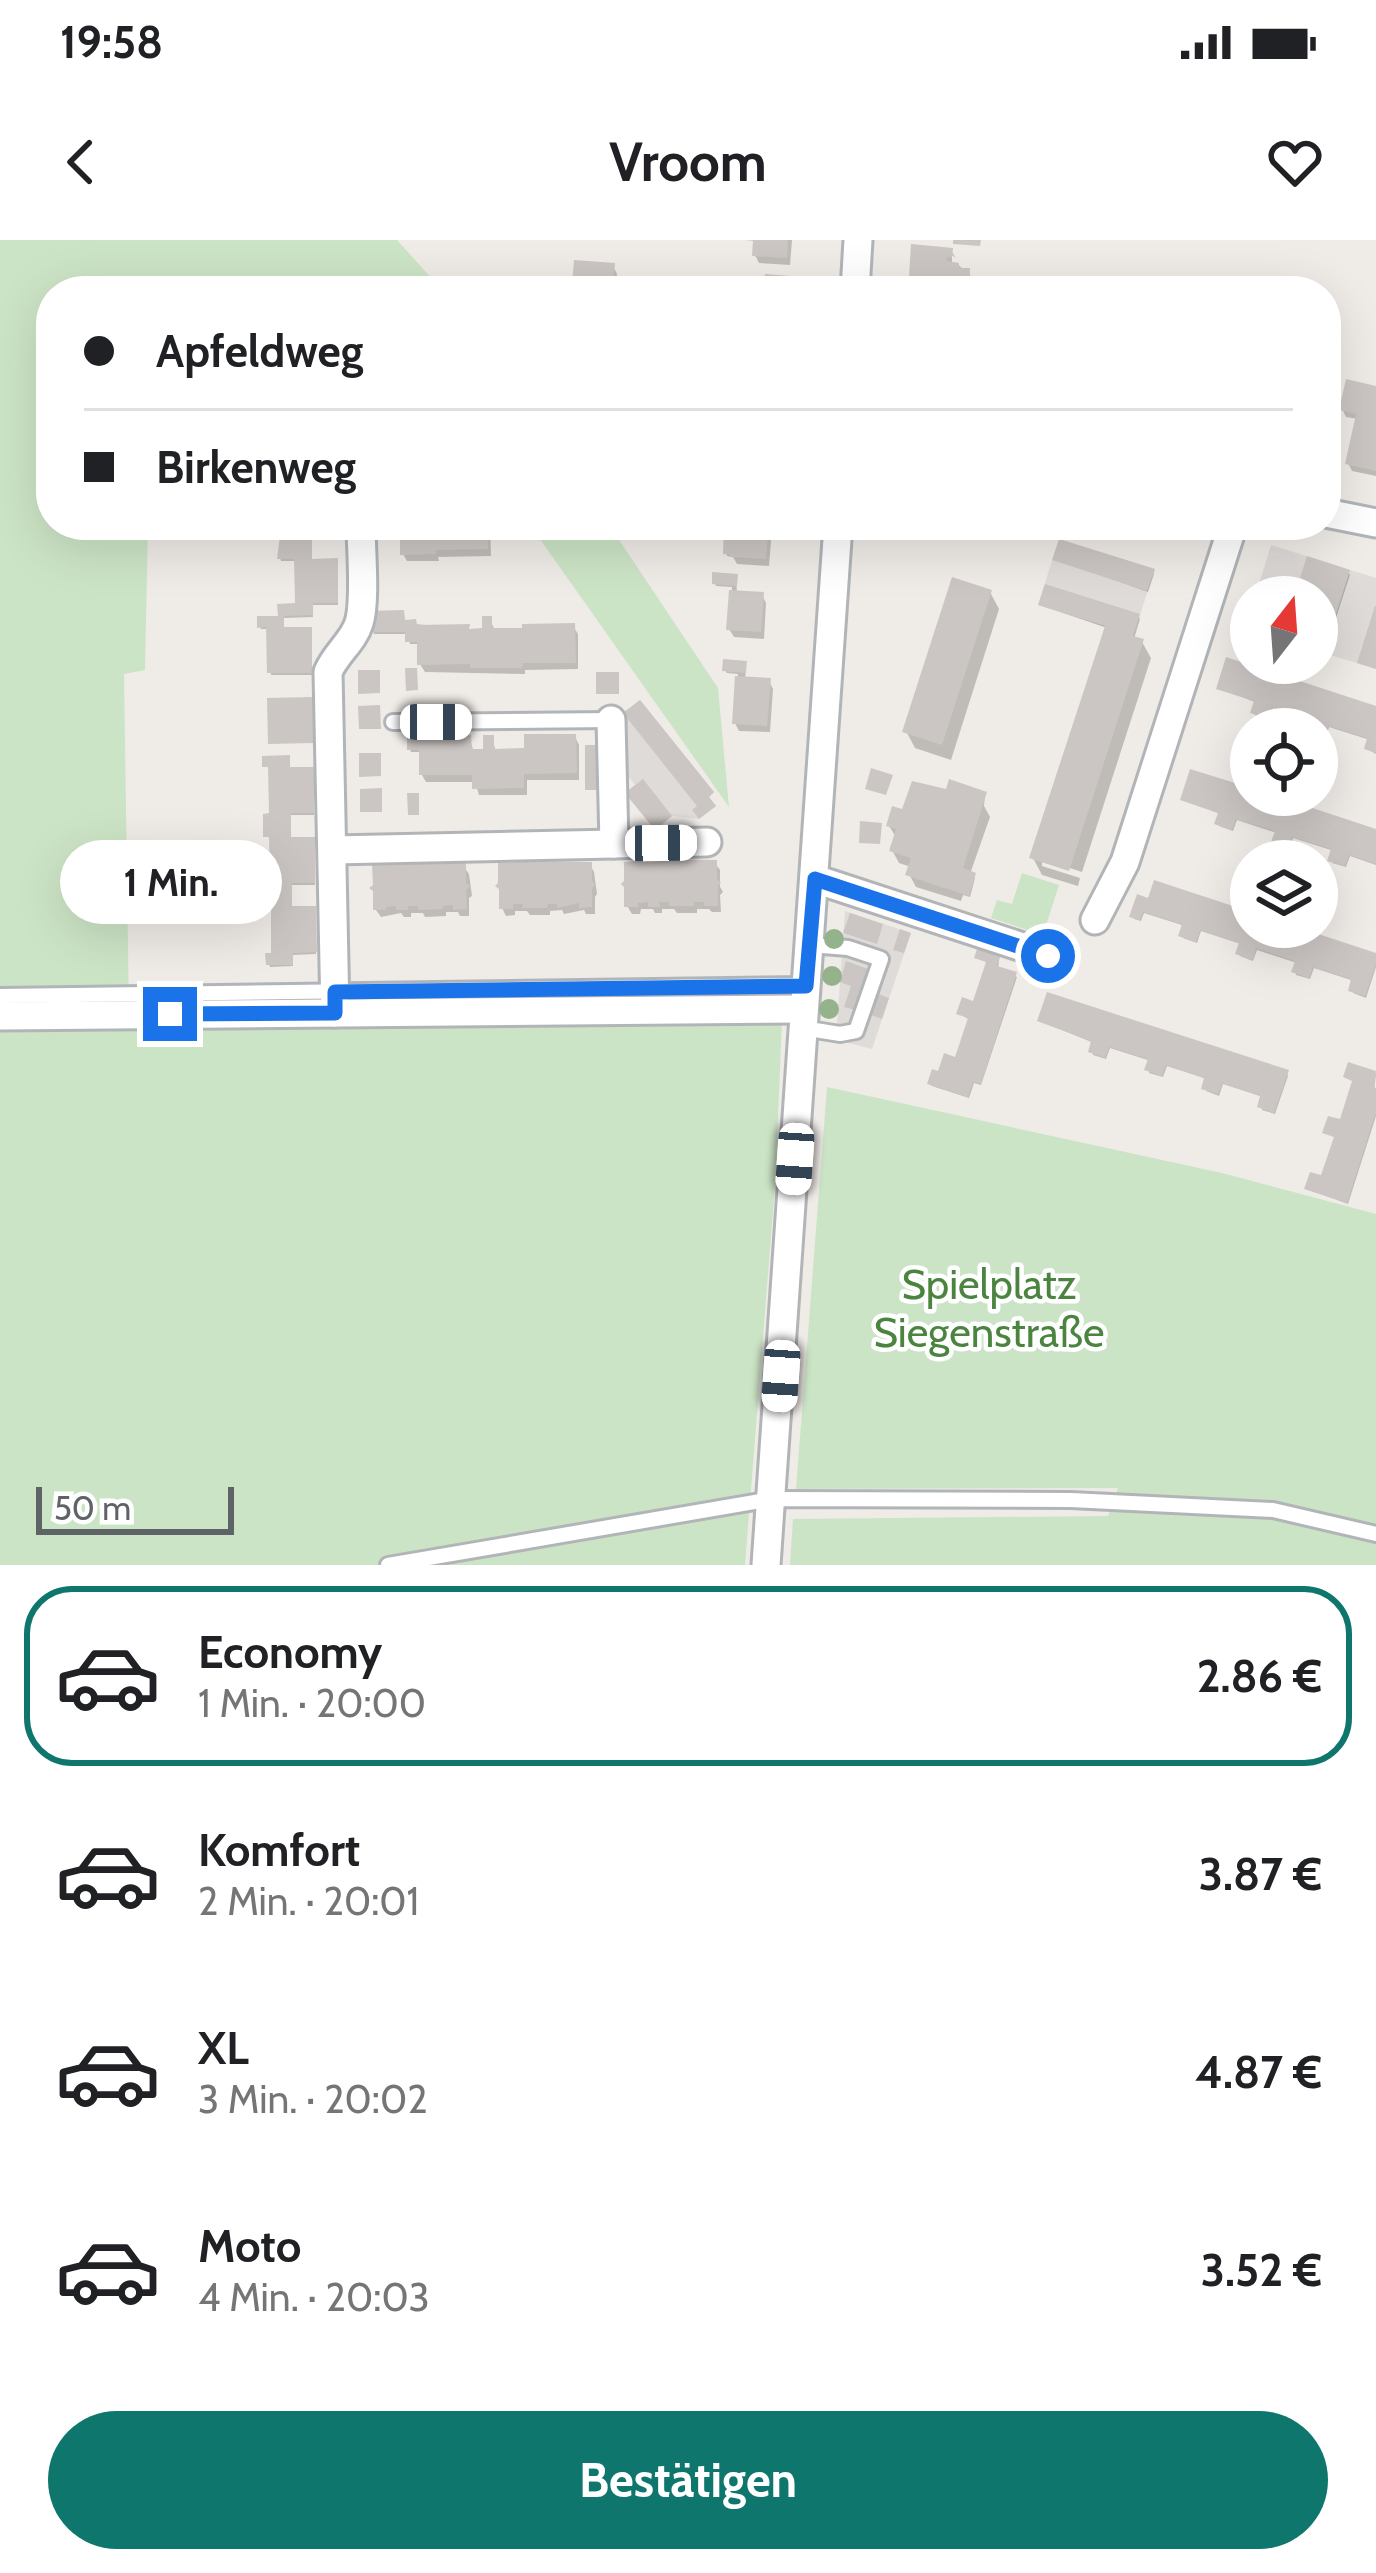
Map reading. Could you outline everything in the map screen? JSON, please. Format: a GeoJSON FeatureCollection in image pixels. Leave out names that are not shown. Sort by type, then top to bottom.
{"type":"FeatureCollection","features":[{"type":"Feature","properties":{"kind":"street"},"geometry":{"type":"LineString","coordinates":[[856,276],[858,240]]}},
{"type":"Feature","properties":{"kind":"street"},"geometry":{"type":"LineString","coordinates":[[1341,516],[1376,523]]}},
{"type":"Feature","properties":{"kind":"street"},"geometry":{"type":"LineString","coordinates":[[335,1002],[328,672],[361,620],[361,540]]}},
{"type":"Feature","properties":{"kind":"street"},"geometry":{"type":"LineString","coordinates":[[766,1565],[837,540]]}},
{"type":"Feature","properties":{"kind":"street"},"geometry":{"type":"LineString","coordinates":[[1095,920],[1125,862],[1228,540]]}},
{"type":"Feature","properties":{"kind":"street"},"geometry":{"type":"LineString","coordinates":[[611,720],[614,844]]}},
{"type":"Feature","properties":{"kind":"street"},"geometry":{"type":"LineString","coordinates":[[333,850],[707,842]]}},
{"type":"Feature","properties":{"kind":"street"},"geometry":{"type":"LineString","coordinates":[[815,879],[1062,960]]}},
{"type":"Feature","properties":{"kind":"street"},"geometry":{"type":"LineString","coordinates":[[0,1016],[335,1002],[804,1008]]}},
{"type":"Feature","properties":{"kind":"lane"},"geometry":{"type":"LineString","coordinates":[[393,722],[611,720]]}},
{"type":"Feature","properties":{"kind":"lane"},"geometry":{"type":"LineString","coordinates":[[804,1008],[839,1034],[856,1031],[880,959],[848,948],[810,945]]}},
{"type":"Feature","properties":{"kind":"lane"},"geometry":{"type":"LineString","coordinates":[[0,996],[335,1002]]}},
{"type":"Feature","properties":{"kind":"lane"},"geometry":{"type":"LineString","coordinates":[[388,1565],[772,1499],[1071,1501],[1274,1510],[1376,1534]]}},
{"type":"Feature","properties":{"kind":"shaded area"},"geometry":{"type":"Polygon","coordinates":[[[1059,540],[1155,569],[1133,636],[1038,605],[1059,540]]]}},
{"type":"Feature","properties":{"kind":"shaded area"},"geometry":{"type":"Polygon","coordinates":[[[1271,545],[1376,578],[1376,669],[1338,657],[1338,576],[1261,576],[1271,545]]]}},
{"type":"Feature","properties":{"kind":"shaded area"},"geometry":{"type":"Polygon","coordinates":[[[640,700],[714,792],[709,797],[716,806],[699,819],[672,816],[655,830],[625,793],[635,785],[623,770],[623,713],[640,700]]]}},
{"type":"Feature","properties":{"kind":"shaded area"},"geometry":{"type":"Polygon","coordinates":[[[845,911],[911,933],[872,1049],[836,1040],[845,911]]]}},
{"type":"Feature","properties":{"kind":"green space"},"geometry":{"type":"Polygon","coordinates":[[[0,240],[397,240],[429,276],[36,276],[36,540],[148,540],[145,670],[124,674],[129,1014],[782,1021],[775,1186],[745,1565],[0,1565],[0,240]]]}},
{"type":"Feature","properties":{"kind":"green space"},"geometry":{"type":"Polygon","coordinates":[[[541,540],[619,540],[718,688],[729,807],[541,540]]]}},
{"type":"Feature","properties":{"kind":"green space"},"geometry":{"type":"Polygon","coordinates":[[[1022,873],[1059,885],[1043,935],[991,918],[997,900],[1012,904],[1022,873]]]}},
{"type":"Feature","properties":{"kind":"green space","name":"Spielplatz Siegenstraße"},"geometry":{"type":"Polygon","coordinates":[[[827,1087],[1222,1173],[1376,1214],[1376,1565],[790,1565],[793,1519],[1108,1516],[1118,1488],[796,1489],[827,1087]]]}},
{"type":"Feature","properties":{"kind":"building"},"geometry":{"type":"Polygon","coordinates":[[[753,240],[788,240],[787,258],[752,256],[753,240]]]}},
{"type":"Feature","properties":{"kind":"building"},"geometry":{"type":"Polygon","coordinates":[[[953,240],[981,240],[980,246],[953,244],[953,240]]]}},
{"type":"Feature","properties":{"kind":"building"},"geometry":{"type":"Polygon","coordinates":[[[911,244],[953,248],[947,261],[970,268],[970,276],[909,276],[911,244]]]}},
{"type":"Feature","properties":{"kind":"building"},"geometry":{"type":"Polygon","coordinates":[[[574,260],[615,263],[614,276],[573,276],[574,260]]]}},
{"type":"Feature","properties":{"kind":"building"},"geometry":{"type":"Polygon","coordinates":[[[1346,379],[1376,386],[1376,471],[1345,464],[1356,414],[1341,410],[1346,379]]]}},
{"type":"Feature","properties":{"kind":"building"},"geometry":{"type":"Polygon","coordinates":[[[279,540],[312,540],[312,559],[338,558],[338,603],[313,603],[313,615],[284,616],[284,627],[312,627],[312,673],[267,673],[266,627],[257,628],[257,616],[278,616],[277,604],[295,603],[294,559],[277,559],[279,540]]]}},
{"type":"Feature","properties":{"kind":"building"},"geometry":{"type":"Polygon","coordinates":[[[400,540],[488,540],[488,549],[400,555],[400,540]]]}},
{"type":"Feature","properties":{"kind":"building"},"geometry":{"type":"Polygon","coordinates":[[[723,540],[768,540],[766,559],[723,554],[723,540]]]}},
{"type":"Feature","properties":{"kind":"building"},"geometry":{"type":"Polygon","coordinates":[[[1062,540],[1155,569],[1147,591],[1052,560],[1062,540]]]}},
{"type":"Feature","properties":{"kind":"building"},"geometry":{"type":"Polygon","coordinates":[[[1307,556],[1350,570],[1338,607],[1338,576],[1301,576],[1307,556]]]}},
{"type":"Feature","properties":{"kind":"building"},"geometry":{"type":"Polygon","coordinates":[[[712,572],[738,574],[737,586],[712,584],[712,572]]]}},
{"type":"Feature","properties":{"kind":"building"},"geometry":{"type":"Polygon","coordinates":[[[952,577],[992,590],[942,745],[902,732],[952,577]]]}},
{"type":"Feature","properties":{"kind":"building"},"geometry":{"type":"Polygon","coordinates":[[[1045,584],[1140,614],[1133,636],[1144,639],[1069,871],[1029,858],[1105,626],[1038,605],[1045,584]]]}},
{"type":"Feature","properties":{"kind":"building"},"geometry":{"type":"Polygon","coordinates":[[[729,590],[764,592],[761,632],[726,630],[729,590]]]}},
{"type":"Feature","properties":{"kind":"building"},"geometry":{"type":"Polygon","coordinates":[[[1376,606],[1376,669],[1357,663],[1376,606]]]}},
{"type":"Feature","properties":{"kind":"building"},"geometry":{"type":"Polygon","coordinates":[[[404,610],[405,620],[416,619],[417,625],[470,624],[469,629],[482,628],[482,616],[492,616],[492,628],[575,623],[576,663],[523,663],[522,668],[417,665],[417,642],[405,642],[405,632],[370,632],[369,611],[404,610]]]}},
{"type":"Feature","properties":{"kind":"building"},"geometry":{"type":"Polygon","coordinates":[[[1226,657],[1230,658],[1230,684],[1309,684],[1376,706],[1376,753],[1364,749],[1367,738],[1338,729],[1338,708],[1252,708],[1254,701],[1216,689],[1226,657]]]}},
{"type":"Feature","properties":{"kind":"building"},"geometry":{"type":"Polygon","coordinates":[[[723,659],[747,661],[746,673],[722,671],[723,659]]]}},
{"type":"Feature","properties":{"kind":"building"},"geometry":{"type":"Polygon","coordinates":[[[405,668],[417,668],[418,690],[406,691],[405,668]]]}},
{"type":"Feature","properties":{"kind":"building"},"geometry":{"type":"Polygon","coordinates":[[[358,670],[380,670],[380,693],[358,694],[358,670]]]}},
{"type":"Feature","properties":{"kind":"building"},"geometry":{"type":"Polygon","coordinates":[[[596,672],[619,672],[619,694],[596,694],[596,672]]]}},
{"type":"Feature","properties":{"kind":"building"},"geometry":{"type":"Polygon","coordinates":[[[735,676],[771,678],[767,726],[732,724],[735,676]]]}},
{"type":"Feature","properties":{"kind":"building"},"geometry":{"type":"Polygon","coordinates":[[[313,697],[313,743],[268,744],[267,698],[313,697]]]}},
{"type":"Feature","properties":{"kind":"building"},"geometry":{"type":"Polygon","coordinates":[[[640,700],[714,792],[709,797],[716,806],[699,819],[692,810],[697,806],[623,713],[640,700]]]}},
{"type":"Feature","properties":{"kind":"building"},"geometry":{"type":"Polygon","coordinates":[[[380,705],[381,729],[359,729],[358,706],[380,705]]]}},
{"type":"Feature","properties":{"kind":"building"},"geometry":{"type":"Polygon","coordinates":[[[407,728],[418,728],[418,736],[471,735],[472,749],[483,749],[483,735],[494,735],[494,749],[524,748],[524,734],[576,734],[577,773],[524,774],[524,788],[472,789],[472,775],[419,775],[419,750],[407,750],[407,728]]]}},
{"type":"Feature","properties":{"kind":"building"},"geometry":{"type":"Polygon","coordinates":[[[585,745],[596,745],[597,790],[585,790],[585,745]]]}},
{"type":"Feature","properties":{"kind":"building"},"geometry":{"type":"Polygon","coordinates":[[[359,753],[381,753],[381,776],[359,777],[359,753]]]}},
{"type":"Feature","properties":{"kind":"building"},"geometry":{"type":"Polygon","coordinates":[[[290,755],[290,767],[314,767],[314,813],[291,813],[291,837],[315,837],[315,883],[292,883],[292,906],[316,906],[317,952],[293,953],[293,965],[266,965],[265,953],[271,953],[271,907],[265,907],[264,883],[270,883],[269,837],[263,837],[263,814],[269,813],[268,767],[262,767],[262,756],[290,755]]]}},
{"type":"Feature","properties":{"kind":"building"},"geometry":{"type":"Polygon","coordinates":[[[871,768],[893,775],[886,795],[865,789],[871,768]]]}},
{"type":"Feature","properties":{"kind":"building"},"geometry":{"type":"Polygon","coordinates":[[[1190,769],[1230,781],[1230,816],[1337,816],[1376,829],[1376,864],[1349,855],[1345,866],[1338,864],[1338,840],[1272,840],[1275,831],[1236,819],[1232,830],[1214,824],[1218,813],[1180,800],[1190,769]]]}},
{"type":"Feature","properties":{"kind":"building"},"geometry":{"type":"Polygon","coordinates":[[[643,779],[672,816],[655,830],[625,793],[643,779]]]}},
{"type":"Feature","properties":{"kind":"building"},"geometry":{"type":"Polygon","coordinates":[[[949,779],[987,792],[963,868],[976,873],[969,896],[905,875],[911,858],[889,851],[896,829],[886,826],[892,806],[902,809],[912,781],[946,789],[949,779]]]}},
{"type":"Feature","properties":{"kind":"building"},"geometry":{"type":"Polygon","coordinates":[[[382,788],[382,812],[360,812],[360,789],[382,788]]]}},
{"type":"Feature","properties":{"kind":"building"},"geometry":{"type":"Polygon","coordinates":[[[407,793],[419,793],[419,815],[408,815],[407,793]]]}},
{"type":"Feature","properties":{"kind":"building"},"geometry":{"type":"Polygon","coordinates":[[[860,821],[882,823],[880,844],[859,843],[860,821]]]}},
{"type":"Feature","properties":{"kind":"building"},"geometry":{"type":"Polygon","coordinates":[[[717,860],[718,906],[659,902],[660,907],[648,907],[648,902],[624,907],[624,862],[717,860]]]}},
{"type":"Feature","properties":{"kind":"building"},"geometry":{"type":"Polygon","coordinates":[[[592,862],[592,907],[579,908],[579,903],[522,908],[523,904],[513,904],[513,909],[499,909],[498,863],[592,862]]]}},
{"type":"Feature","properties":{"kind":"building"},"geometry":{"type":"Polygon","coordinates":[[[466,863],[467,909],[453,910],[453,905],[373,910],[372,865],[466,863]]]}},
{"type":"Feature","properties":{"kind":"building"},"geometry":{"type":"Polygon","coordinates":[[[1154,880],[1230,905],[1230,940],[1200,930],[1196,942],[1178,936],[1182,924],[1143,912],[1140,920],[1129,917],[1137,894],[1148,898],[1154,880]]]}},
{"type":"Feature","properties":{"kind":"building"},"geometry":{"type":"Polygon","coordinates":[[[850,913],[883,924],[877,944],[843,933],[850,913]]]}},
{"type":"Feature","properties":{"kind":"building"},"geometry":{"type":"Polygon","coordinates":[[[900,929],[911,933],[904,953],[893,950],[900,929]]]}},
{"type":"Feature","properties":{"kind":"building"},"geometry":{"type":"Polygon","coordinates":[[[1338,940],[1376,953],[1365,996],[1348,991],[1351,979],[1313,967],[1309,978],[1291,972],[1295,961],[1256,948],[1338,948],[1338,940]]]}},
{"type":"Feature","properties":{"kind":"building"},"geometry":{"type":"Polygon","coordinates":[[[979,943],[1002,950],[997,966],[1017,972],[981,1084],[973,1082],[968,1097],[927,1084],[944,1053],[955,1057],[968,1018],[956,1014],[962,997],[973,1001],[986,962],[974,958],[979,943]]]}},
{"type":"Feature","properties":{"kind":"building"},"geometry":{"type":"Polygon","coordinates":[[[1237,948],[1256,948],[1253,960],[1235,954],[1237,948]]]}},
{"type":"Feature","properties":{"kind":"building"},"geometry":{"type":"Polygon","coordinates":[[[846,961],[868,969],[855,1010],[844,1007],[851,986],[840,982],[846,961]]]}},
{"type":"Feature","properties":{"kind":"building"},"geometry":{"type":"Polygon","coordinates":[[[1047,992],[1289,1070],[1274,1113],[1257,1107],[1260,1096],[1222,1083],[1218,1094],[1201,1089],[1204,1078],[1166,1065],[1162,1076],[1144,1070],[1148,1059],[1109,1047],[1105,1058],[1088,1052],[1091,1041],[1037,1021],[1047,992]]]}},
{"type":"Feature","properties":{"kind":"building"},"geometry":{"type":"Polygon","coordinates":[[[878,994],[889,998],[882,1019],[871,1015],[878,994]]]}},
{"type":"Feature","properties":{"kind":"building"},"geometry":{"type":"Polygon","coordinates":[[[1348,1062],[1376,1071],[1376,1112],[1347,1203],[1304,1189],[1310,1172],[1321,1175],[1334,1137],[1322,1133],[1328,1116],[1340,1119],[1352,1081],[1343,1077],[1348,1062]]]}},
{"type":"Feature","properties":{"kind":"route"},"geometry":{"type":"LineString","coordinates":[[170,1014],[335,1013],[335,992],[806,986],[815,879],[1048,956]]}}]}
